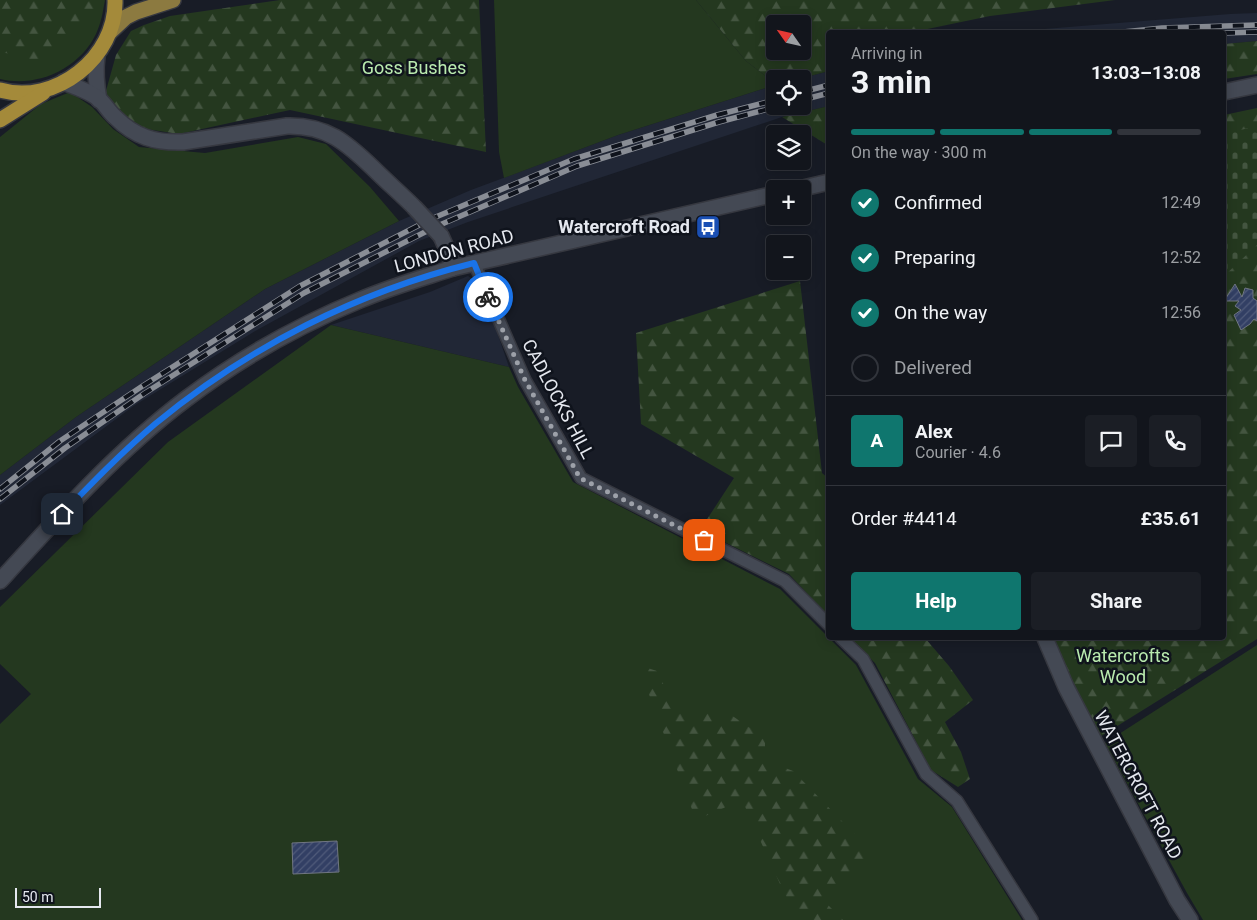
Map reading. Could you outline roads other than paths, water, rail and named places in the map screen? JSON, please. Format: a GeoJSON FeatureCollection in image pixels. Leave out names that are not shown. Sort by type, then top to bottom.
{"type":"FeatureCollection","features":[{"type":"Feature","properties":{"kind":"highway"},"geometry":{"type":"LineString","coordinates":[[0,120],[86,67],[97,56],[110,32],[115,0]]}},
{"type":"Feature","properties":{"kind":"highway"},"geometry":{"type":"LineString","coordinates":[[0,90],[16,93],[48,89]]}},
{"type":"Feature","properties":{"kind":"main road"},"geometry":{"type":"LineString","coordinates":[[110,32],[126,17],[173,0]]}},
{"type":"Feature","properties":{"kind":"street"},"geometry":{"type":"LineString","coordinates":[[97,56],[95,71],[99,100]]}},
{"type":"Feature","properties":{"kind":"street"},"geometry":{"type":"LineString","coordinates":[[63,82],[80,88],[99,100],[113,116],[140,135],[163,142],[183,142],[287,126],[307,127],[322,131],[345,142],[414,207],[441,236],[453,268]]}},
{"type":"Feature","properties":{"kind":"street"},"geometry":{"type":"LineString","coordinates":[[1226,92],[1257,85]]}},
{"type":"Feature","properties":{"kind":"street"},"geometry":{"type":"LineString","coordinates":[[811,186],[826,183]]}},
{"type":"Feature","properties":{"kind":"street","name":"LONDON ROAD"},"geometry":{"type":"LineString","coordinates":[[0,581],[68,508],[122,454],[170,412],[215,378],[276,341],[342,308],[390,288],[453,268],[766,196]]}},
{"type":"Feature","properties":{"kind":"street","name":"CADLOCKS HILL"},"geometry":{"type":"LineString","coordinates":[[474,263],[525,380],[580,478],[785,581],[826,622]]}},
{"type":"Feature","properties":{"kind":"street"},"geometry":{"type":"LineString","coordinates":[[843,640],[863,659],[926,774],[957,801],[1032,920]]}},
{"type":"Feature","properties":{"kind":"street","name":"WATERCROFT ROAD"},"geometry":{"type":"LineString","coordinates":[[1046,640],[1066,688],[1177,900],[1190,920]]}},
{"type":"Feature","properties":{"kind":"railway"},"geometry":{"type":"LineString","coordinates":[[1142,30],[1257,25]]}},
{"type":"Feature","properties":{"kind":"railway"},"geometry":{"type":"LineString","coordinates":[[1226,33],[1257,32]]}},
{"type":"Feature","properties":{"kind":"railway"},"geometry":{"type":"LineString","coordinates":[[811,90],[826,86]]}},
{"type":"Feature","properties":{"kind":"railway"},"geometry":{"type":"LineString","coordinates":[[811,98],[826,94]]}},
{"type":"Feature","properties":{"kind":"railway"},"geometry":{"type":"LineString","coordinates":[[0,489],[60,441],[300,286],[431,219],[574,159],[717,115],[766,102]]}},
{"type":"Feature","properties":{"kind":"railway"},"geometry":{"type":"LineString","coordinates":[[0,499],[65,448],[145,393],[304,293],[435,227],[577,166],[719,122],[766,110]]}},
{"type":"Feature","properties":{"kind":"place","name":"Watercroft Road"},"geometry":{"type":"Point","coordinates":[708,227]}},
{"type":"Feature","properties":{"kind":"park label","name":"Goss Bushes"},"geometry":{"type":"Point","coordinates":[414,68]}},
{"type":"Feature","properties":{"kind":"park label","name":"Watercrofts Wood"},"geometry":{"type":"Point","coordinates":[1123,666]}}]}
